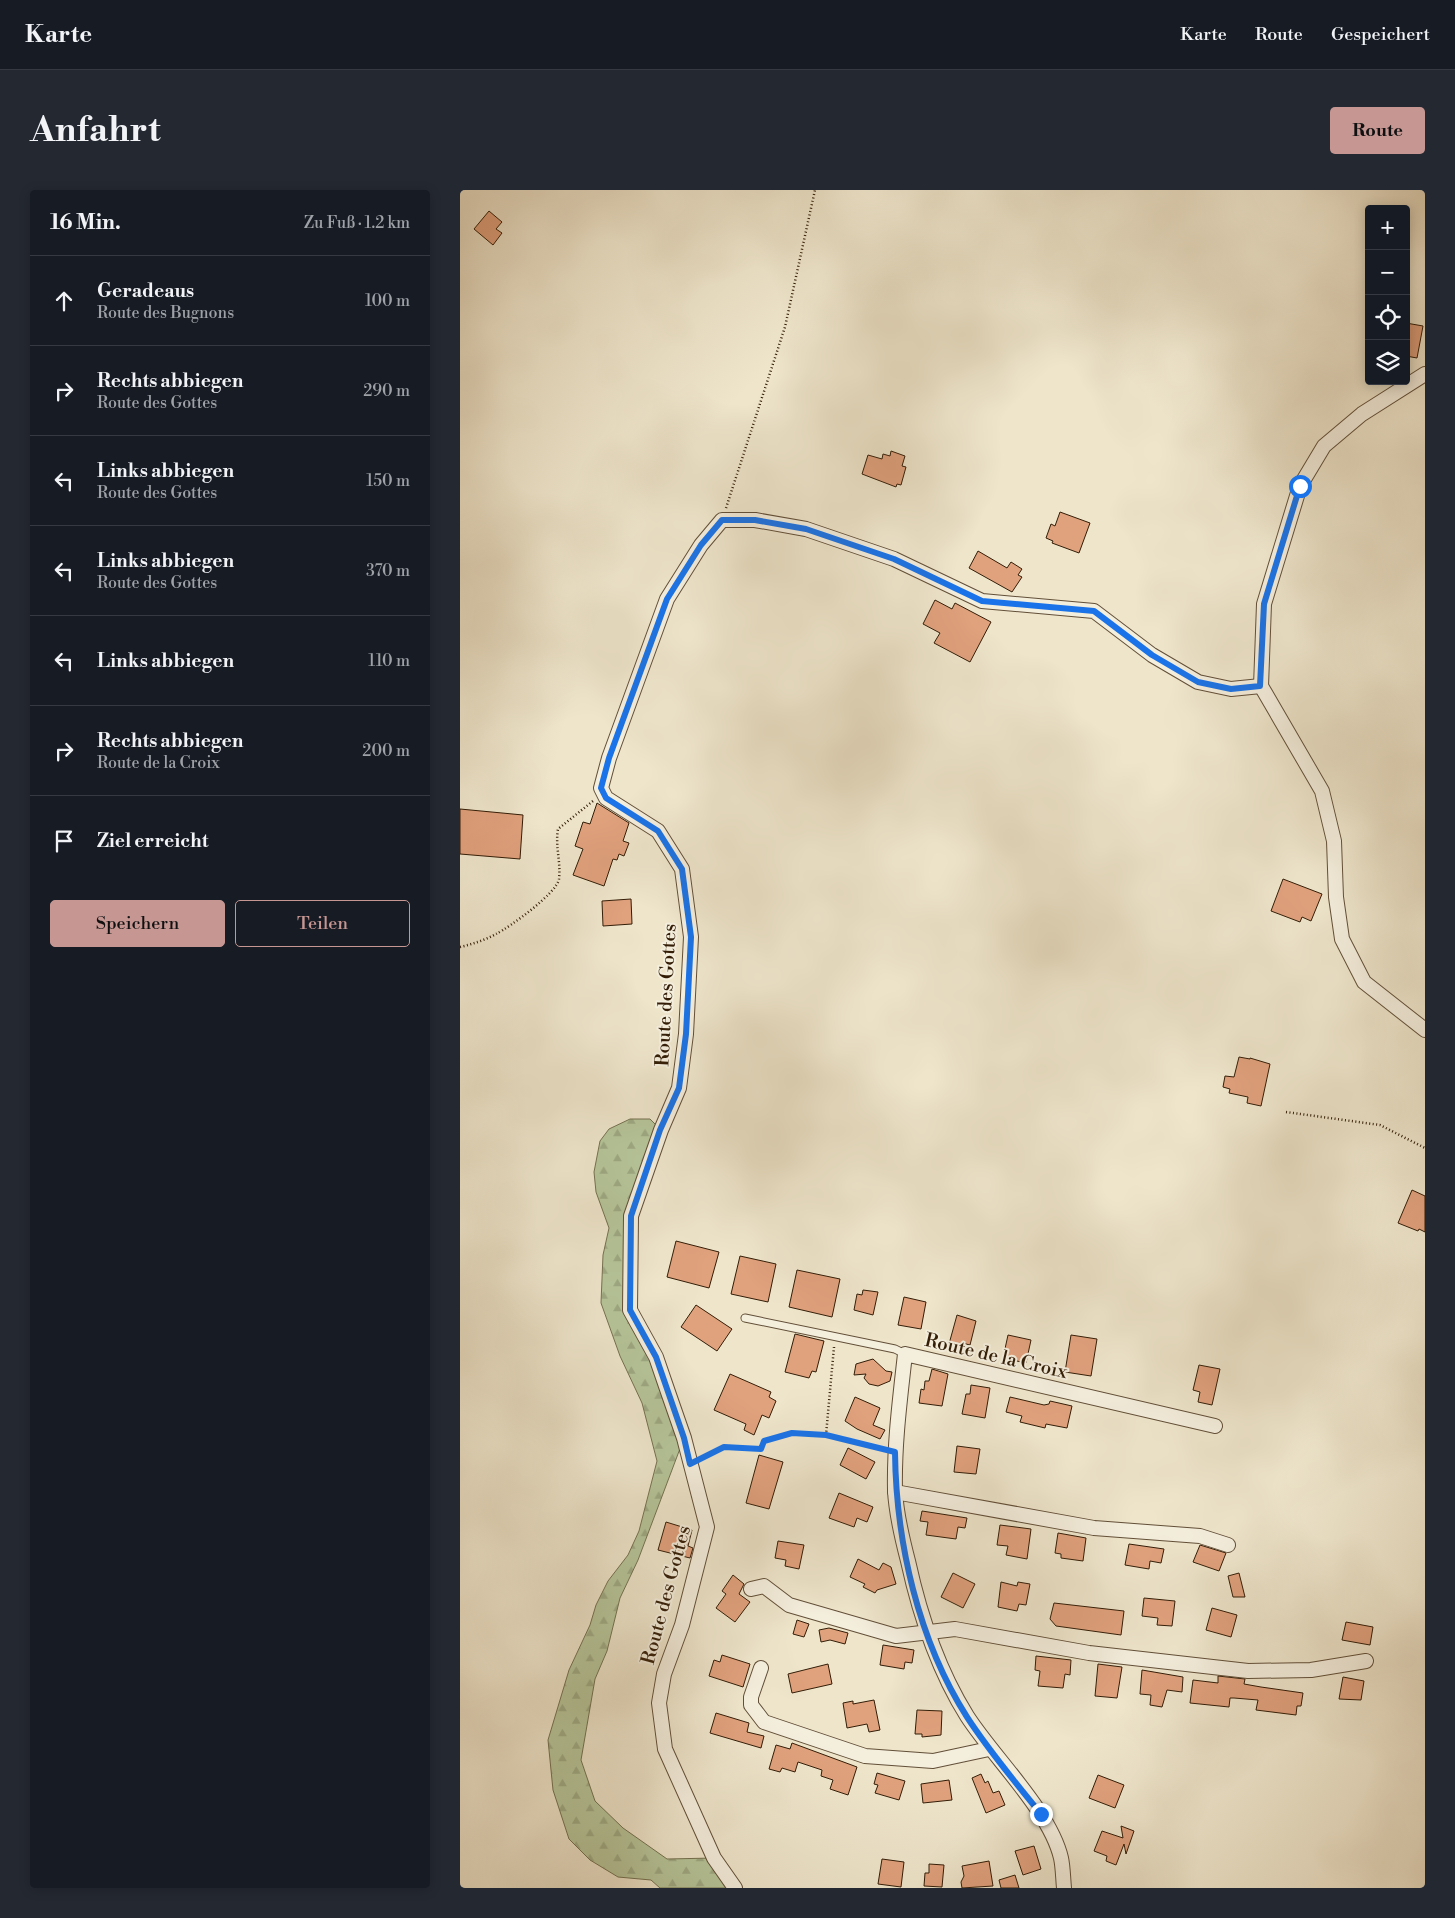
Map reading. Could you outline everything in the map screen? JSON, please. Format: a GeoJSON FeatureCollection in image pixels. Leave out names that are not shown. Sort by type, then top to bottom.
{"type":"FeatureCollection","features":[{"type":"Feature","properties":{"kind":"street"},"geometry":{"type":"LineString","coordinates":[[1425,374],[1362,414],[1324,446],[1300,486],[1264,604],[1260,686],[1322,791],[1334,841],[1336,897],[1342,939],[1364,982],[1425,1030]]}},
{"type":"Feature","properties":{"kind":"street"},"geometry":{"type":"LineString","coordinates":[[604,793],[601,788],[609,758],[667,599],[701,545],[722,520],[755,520],[806,529],[894,559],[982,601],[1094,611],[1152,655],[1198,682],[1231,689],[1260,686]]}},
{"type":"Feature","properties":{"kind":"street","name":"Route des Gottes"},"geometry":{"type":"LineString","coordinates":[[604,793],[606,798],[658,831],[682,869],[690,927],[686,1034],[679,1088],[660,1130],[631,1216],[630,1310],[656,1357],[684,1438],[707,1527],[682,1625],[664,1673],[659,1703],[665,1749],[714,1858],[735,1888]]}},
{"type":"Feature","properties":{"kind":"street","name":"Route de la Croix"},"geometry":{"type":"LineString","coordinates":[[1064,1888],[1060,1857],[1041,1814],[989,1749],[966,1715],[947,1680],[926,1632],[901,1532],[896,1492],[895,1452],[905,1354],[1215,1426]]}},
{"type":"Feature","properties":{"kind":"street"},"geometry":{"type":"LineString","coordinates":[[896,1492],[1094,1528],[1200,1536],[1228,1545]]}},
{"type":"Feature","properties":{"kind":"street"},"geometry":{"type":"LineString","coordinates":[[751,1589],[764,1586],[789,1605],[896,1636],[955,1629],[1089,1653],[1248,1671],[1310,1670],[1366,1661]]}},
{"type":"Feature","properties":{"kind":"street"},"geometry":{"type":"LineString","coordinates":[[761,1668],[751,1697],[751,1705],[764,1722],[865,1756],[933,1761],[989,1749]]}},
{"type":"Feature","properties":{"kind":"lane"},"geometry":{"type":"LineString","coordinates":[[745,1318],[896,1349],[905,1354]]}},
{"type":"Feature","properties":{"kind":"path"},"geometry":{"type":"LineString","coordinates":[[722,520],[785,327],[815,190]]}},
{"type":"Feature","properties":{"kind":"path"},"geometry":{"type":"LineString","coordinates":[[460,947],[498,934],[530,910],[555,887],[559,881],[556,840],[558,829],[604,793]]}},
{"type":"Feature","properties":{"kind":"path"},"geometry":{"type":"LineString","coordinates":[[1286,1112],[1380,1125],[1425,1148]]}},
{"type":"Feature","properties":{"kind":"path"},"geometry":{"type":"LineString","coordinates":[[826,1435],[835,1336]]}},
{"type":"Feature","properties":{"kind":"path"},"geometry":{"type":"LineString","coordinates":[[690,1464],[724,1447],[761,1449],[764,1441],[792,1433],[826,1435],[895,1452]]}},
{"type":"Feature","properties":{"kind":"green space"},"geometry":{"type":"Polygon","coordinates":[[[630,1119],[650,1119],[661,1130],[631,1216],[630,1310],[684,1438],[638,1560],[620,1598],[607,1651],[595,1679],[581,1760],[595,1801],[623,1828],[667,1859],[714,1858],[735,1888],[660,1888],[651,1880],[618,1877],[590,1860],[569,1839],[553,1790],[548,1740],[569,1670],[608,1581],[628,1555],[639,1531],[657,1461],[642,1403],[620,1356],[601,1303],[603,1255],[609,1228],[596,1192],[594,1172],[600,1141],[609,1129],[630,1119]]]}},
{"type":"Feature","properties":{"kind":"building"},"geometry":{"type":"Polygon","coordinates":[[[489,211],[502,222],[496,229],[502,233],[493,245],[474,229],[489,211]]]}},
{"type":"Feature","properties":{"kind":"building"},"geometry":{"type":"Polygon","coordinates":[[[1410,324],[1423,326],[1417,358],[1410,357],[1410,324]]]}},
{"type":"Feature","properties":{"kind":"building"},"geometry":{"type":"Polygon","coordinates":[[[891,451],[905,456],[902,466],[906,467],[901,485],[897,484],[896,487],[862,474],[868,455],[882,459],[883,454],[890,456],[891,451]]]}},
{"type":"Feature","properties":{"kind":"building"},"geometry":{"type":"Polygon","coordinates":[[[1060,512],[1090,523],[1079,553],[1052,543],[1053,541],[1046,538],[1051,524],[1055,526],[1060,512]]]}},
{"type":"Feature","properties":{"kind":"building"},"geometry":{"type":"Polygon","coordinates":[[[978,551],[1007,568],[1011,562],[1022,569],[1018,575],[1022,577],[1012,592],[969,568],[978,551]]]}},
{"type":"Feature","properties":{"kind":"building"},"geometry":{"type":"Polygon","coordinates":[[[935,600],[952,609],[955,603],[991,622],[970,662],[934,643],[940,633],[923,624],[935,600]]]}},
{"type":"Feature","properties":{"kind":"building"},"geometry":{"type":"Polygon","coordinates":[[[597,803],[629,823],[623,841],[629,843],[624,856],[619,854],[617,860],[613,859],[604,886],[573,875],[583,849],[575,846],[583,822],[590,824],[597,803]]]}},
{"type":"Feature","properties":{"kind":"building"},"geometry":{"type":"Polygon","coordinates":[[[460,809],[523,815],[520,859],[460,854],[460,809]]]}},
{"type":"Feature","properties":{"kind":"building"},"geometry":{"type":"Polygon","coordinates":[[[1283,879],[1322,894],[1311,921],[1302,917],[1300,922],[1271,911],[1283,879]]]}},
{"type":"Feature","properties":{"kind":"building"},"geometry":{"type":"Polygon","coordinates":[[[631,899],[632,924],[603,926],[602,901],[631,899]]]}},
{"type":"Feature","properties":{"kind":"building"},"geometry":{"type":"Polygon","coordinates":[[[1239,1057],[1270,1064],[1261,1106],[1247,1103],[1248,1097],[1229,1093],[1230,1089],[1223,1087],[1225,1076],[1234,1077],[1239,1057]]]}},
{"type":"Feature","properties":{"kind":"building"},"geometry":{"type":"Polygon","coordinates":[[[1412,1190],[1425,1196],[1425,1232],[1398,1223],[1412,1190]]]}},
{"type":"Feature","properties":{"kind":"building"},"geometry":{"type":"Polygon","coordinates":[[[676,1241],[719,1252],[709,1288],[667,1277],[676,1241]]]}},
{"type":"Feature","properties":{"kind":"building"},"geometry":{"type":"Polygon","coordinates":[[[740,1256],[776,1264],[768,1302],[731,1294],[740,1256]]]}},
{"type":"Feature","properties":{"kind":"building"},"geometry":{"type":"Polygon","coordinates":[[[797,1270],[840,1279],[832,1317],[789,1307],[797,1270]]]}},
{"type":"Feature","properties":{"kind":"building"},"geometry":{"type":"Polygon","coordinates":[[[863,1290],[878,1292],[873,1315],[854,1310],[857,1294],[862,1295],[863,1290]]]}},
{"type":"Feature","properties":{"kind":"building"},"geometry":{"type":"Polygon","coordinates":[[[904,1297],[926,1302],[921,1329],[898,1325],[904,1297]]]}},
{"type":"Feature","properties":{"kind":"building"},"geometry":{"type":"Polygon","coordinates":[[[696,1305],[732,1329],[717,1351],[681,1327],[696,1305]]]}},
{"type":"Feature","properties":{"kind":"building"},"geometry":{"type":"Polygon","coordinates":[[[957,1315],[976,1321],[970,1345],[962,1343],[961,1348],[949,1344],[957,1315]]]}},
{"type":"Feature","properties":{"kind":"building"},"geometry":{"type":"Polygon","coordinates":[[[795,1334],[824,1341],[816,1372],[812,1371],[809,1378],[785,1372],[795,1334]]]}},
{"type":"Feature","properties":{"kind":"building"},"geometry":{"type":"Polygon","coordinates":[[[1008,1335],[1031,1340],[1026,1363],[1003,1358],[1008,1335]]]}},
{"type":"Feature","properties":{"kind":"building"},"geometry":{"type":"Polygon","coordinates":[[[1071,1335],[1097,1339],[1091,1376],[1065,1372],[1071,1335]]]}},
{"type":"Feature","properties":{"kind":"building"},"geometry":{"type":"Polygon","coordinates":[[[873,1359],[886,1371],[892,1372],[890,1381],[878,1386],[869,1384],[864,1378],[866,1374],[854,1375],[856,1364],[873,1359]]]}},
{"type":"Feature","properties":{"kind":"building"},"geometry":{"type":"Polygon","coordinates":[[[1199,1365],[1220,1369],[1212,1405],[1198,1402],[1200,1392],[1193,1390],[1199,1365]]]}},
{"type":"Feature","properties":{"kind":"building"},"geometry":{"type":"Polygon","coordinates":[[[932,1369],[948,1374],[942,1406],[919,1403],[921,1389],[924,1390],[925,1381],[929,1381],[932,1369]]]}},
{"type":"Feature","properties":{"kind":"building"},"geometry":{"type":"Polygon","coordinates":[[[730,1374],[771,1392],[769,1397],[776,1401],[769,1418],[762,1415],[754,1435],[744,1430],[746,1424],[714,1410],[730,1374]]]}},
{"type":"Feature","properties":{"kind":"building"},"geometry":{"type":"Polygon","coordinates":[[[971,1385],[990,1388],[985,1418],[962,1414],[966,1394],[970,1394],[971,1385]]]}},
{"type":"Feature","properties":{"kind":"building"},"geometry":{"type":"Polygon","coordinates":[[[855,1397],[880,1408],[873,1425],[885,1430],[880,1439],[857,1429],[845,1421],[855,1397]]]}},
{"type":"Feature","properties":{"kind":"building"},"geometry":{"type":"Polygon","coordinates":[[[1010,1397],[1044,1405],[1049,1404],[1050,1401],[1072,1406],[1067,1428],[1046,1424],[1045,1428],[1020,1422],[1022,1416],[1006,1412],[1010,1397]]]}},
{"type":"Feature","properties":{"kind":"building"},"geometry":{"type":"Polygon","coordinates":[[[957,1446],[980,1449],[976,1474],[954,1472],[957,1446]]]}},
{"type":"Feature","properties":{"kind":"building"},"geometry":{"type":"Polygon","coordinates":[[[848,1448],[875,1462],[866,1479],[840,1465],[848,1448]]]}},
{"type":"Feature","properties":{"kind":"building"},"geometry":{"type":"Polygon","coordinates":[[[759,1455],[783,1462],[769,1509],[746,1503],[759,1455]]]}},
{"type":"Feature","properties":{"kind":"building"},"geometry":{"type":"Polygon","coordinates":[[[839,1493],[873,1507],[867,1522],[857,1518],[854,1527],[829,1518],[839,1493]]]}},
{"type":"Feature","properties":{"kind":"building"},"geometry":{"type":"Polygon","coordinates":[[[922,1511],[967,1518],[965,1528],[958,1527],[956,1539],[926,1535],[928,1522],[920,1521],[922,1511]]]}},
{"type":"Feature","properties":{"kind":"building"},"geometry":{"type":"Polygon","coordinates":[[[666,1522],[692,1530],[688,1546],[693,1548],[690,1558],[658,1550],[666,1522]]]}},
{"type":"Feature","properties":{"kind":"building"},"geometry":{"type":"Polygon","coordinates":[[[1000,1525],[1031,1529],[1027,1559],[1006,1555],[1008,1546],[997,1545],[1000,1525]]]}},
{"type":"Feature","properties":{"kind":"building"},"geometry":{"type":"Polygon","coordinates":[[[1058,1533],[1086,1538],[1083,1561],[1061,1558],[1061,1554],[1055,1553],[1058,1533]]]}},
{"type":"Feature","properties":{"kind":"building"},"geometry":{"type":"Polygon","coordinates":[[[778,1541],[804,1545],[799,1569],[785,1566],[786,1560],[775,1558],[778,1541]]]}},
{"type":"Feature","properties":{"kind":"building"},"geometry":{"type":"Polygon","coordinates":[[[1129,1544],[1164,1549],[1161,1563],[1150,1561],[1149,1569],[1125,1565],[1129,1544]]]}},
{"type":"Feature","properties":{"kind":"building"},"geometry":{"type":"Polygon","coordinates":[[[1200,1545],[1226,1553],[1219,1571],[1193,1562],[1200,1545]]]}},
{"type":"Feature","properties":{"kind":"building"},"geometry":{"type":"Polygon","coordinates":[[[858,1559],[879,1570],[883,1563],[891,1567],[896,1584],[877,1590],[875,1593],[863,1587],[865,1584],[850,1577],[858,1559]]]}},
{"type":"Feature","properties":{"kind":"building"},"geometry":{"type":"Polygon","coordinates":[[[953,1573],[975,1584],[963,1608],[941,1597],[953,1573]]]}},
{"type":"Feature","properties":{"kind":"building"},"geometry":{"type":"Polygon","coordinates":[[[1239,1573],[1245,1597],[1233,1597],[1228,1576],[1239,1573]]]}},
{"type":"Feature","properties":{"kind":"building"},"geometry":{"type":"Polygon","coordinates":[[[733,1575],[744,1584],[739,1594],[750,1602],[735,1622],[716,1608],[726,1594],[722,1591],[733,1575]]]}},
{"type":"Feature","properties":{"kind":"building"},"geometry":{"type":"Polygon","coordinates":[[[1001,1582],[1017,1586],[1018,1582],[1030,1584],[1026,1605],[1019,1604],[1017,1611],[998,1607],[1001,1582]]]}},
{"type":"Feature","properties":{"kind":"building"},"geometry":{"type":"Polygon","coordinates":[[[1144,1598],[1175,1601],[1172,1626],[1157,1625],[1158,1618],[1142,1616],[1144,1598]]]}},
{"type":"Feature","properties":{"kind":"building"},"geometry":{"type":"Polygon","coordinates":[[[1054,1603],[1124,1611],[1121,1635],[1056,1626],[1050,1619],[1054,1603]]]}},
{"type":"Feature","properties":{"kind":"building"},"geometry":{"type":"Polygon","coordinates":[[[1212,1608],[1237,1615],[1231,1637],[1206,1630],[1212,1608]]]}},
{"type":"Feature","properties":{"kind":"building"},"geometry":{"type":"Polygon","coordinates":[[[797,1620],[809,1624],[804,1637],[793,1634],[797,1620]]]}},
{"type":"Feature","properties":{"kind":"building"},"geometry":{"type":"Polygon","coordinates":[[[1346,1622],[1373,1627],[1370,1645],[1342,1640],[1346,1622]]]}},
{"type":"Feature","properties":{"kind":"building"},"geometry":{"type":"Polygon","coordinates":[[[829,1628],[848,1633],[845,1644],[830,1640],[821,1642],[819,1630],[829,1628]]]}},
{"type":"Feature","properties":{"kind":"building"},"geometry":{"type":"Polygon","coordinates":[[[883,1645],[914,1650],[912,1663],[905,1662],[904,1669],[880,1665],[883,1645]]]}},
{"type":"Feature","properties":{"kind":"building"},"geometry":{"type":"Polygon","coordinates":[[[722,1655],[750,1664],[743,1687],[709,1676],[714,1660],[720,1662],[722,1655]]]}},
{"type":"Feature","properties":{"kind":"building"},"geometry":{"type":"Polygon","coordinates":[[[1036,1656],[1071,1660],[1070,1675],[1065,1674],[1063,1688],[1038,1686],[1040,1671],[1035,1670],[1036,1656]]]}},
{"type":"Feature","properties":{"kind":"building"},"geometry":{"type":"Polygon","coordinates":[[[828,1664],[832,1684],[792,1693],[788,1674],[828,1664]]]}},
{"type":"Feature","properties":{"kind":"building"},"geometry":{"type":"Polygon","coordinates":[[[1098,1664],[1122,1667],[1117,1698],[1095,1696],[1098,1664]]]}},
{"type":"Feature","properties":{"kind":"building"},"geometry":{"type":"Polygon","coordinates":[[[1142,1670],[1183,1677],[1182,1692],[1167,1690],[1162,1707],[1150,1705],[1151,1695],[1140,1694],[1142,1670]]]}},
{"type":"Feature","properties":{"kind":"building"},"geometry":{"type":"Polygon","coordinates":[[[1218,1676],[1245,1679],[1244,1684],[1303,1693],[1301,1706],[1297,1706],[1296,1715],[1256,1710],[1258,1700],[1230,1698],[1229,1707],[1190,1703],[1193,1680],[1218,1683],[1218,1676]]]}},
{"type":"Feature","properties":{"kind":"building"},"geometry":{"type":"Polygon","coordinates":[[[1343,1677],[1364,1681],[1361,1700],[1339,1699],[1343,1677]]]}},
{"type":"Feature","properties":{"kind":"building"},"geometry":{"type":"Polygon","coordinates":[[[874,1700],[880,1730],[869,1732],[867,1724],[847,1728],[843,1703],[853,1701],[853,1704],[874,1700]]]}},
{"type":"Feature","properties":{"kind":"building"},"geometry":{"type":"Polygon","coordinates":[[[917,1710],[942,1711],[941,1735],[922,1737],[922,1734],[915,1734],[917,1710]]]}},
{"type":"Feature","properties":{"kind":"building"},"geometry":{"type":"Polygon","coordinates":[[[716,1713],[749,1723],[747,1732],[764,1736],[761,1748],[710,1733],[716,1713]]]}},
{"type":"Feature","properties":{"kind":"building"},"geometry":{"type":"Polygon","coordinates":[[[792,1743],[857,1767],[848,1795],[830,1789],[833,1780],[821,1776],[822,1770],[798,1762],[795,1772],[782,1768],[780,1772],[769,1769],[776,1745],[790,1749],[792,1743]]]}},
{"type":"Feature","properties":{"kind":"building"},"geometry":{"type":"Polygon","coordinates":[[[877,1773],[905,1781],[899,1800],[875,1793],[878,1785],[874,1784],[877,1773]]]}},
{"type":"Feature","properties":{"kind":"building"},"geometry":{"type":"Polygon","coordinates":[[[981,1774],[985,1783],[988,1781],[993,1793],[999,1791],[1005,1805],[986,1813],[972,1778],[981,1774]]]}},
{"type":"Feature","properties":{"kind":"building"},"geometry":{"type":"Polygon","coordinates":[[[1098,1775],[1124,1785],[1115,1808],[1089,1798],[1098,1775]]]}},
{"type":"Feature","properties":{"kind":"building"},"geometry":{"type":"Polygon","coordinates":[[[949,1780],[952,1800],[923,1803],[921,1784],[949,1780]]]}},
{"type":"Feature","properties":{"kind":"building"},"geometry":{"type":"Polygon","coordinates":[[[1121,1826],[1134,1831],[1126,1854],[1124,1844],[1116,1865],[1106,1861],[1107,1856],[1094,1851],[1102,1831],[1123,1838],[1121,1826]]]}},
{"type":"Feature","properties":{"kind":"building"},"geometry":{"type":"Polygon","coordinates":[[[1034,1846],[1041,1869],[1023,1875],[1015,1851],[1034,1846]]]}},
{"type":"Feature","properties":{"kind":"building"},"geometry":{"type":"Polygon","coordinates":[[[882,1859],[904,1862],[901,1887],[878,1884],[882,1859]]]}},
{"type":"Feature","properties":{"kind":"building"},"geometry":{"type":"Polygon","coordinates":[[[989,1861],[993,1886],[962,1888],[961,1882],[964,1876],[962,1866],[989,1861]]]}},
{"type":"Feature","properties":{"kind":"building"},"geometry":{"type":"Polygon","coordinates":[[[929,1864],[944,1865],[942,1887],[924,1886],[925,1873],[929,1873],[929,1864]]]}},
{"type":"Feature","properties":{"kind":"building"},"geometry":{"type":"Polygon","coordinates":[[[1015,1875],[1019,1888],[1001,1888],[999,1880],[1015,1875]]]}},
{"type":"Feature","properties":{"kind":"route"},"geometry":{"type":"LineString","coordinates":[[1041,1814],[989,1749],[966,1715],[947,1680],[926,1632],[901,1532],[896,1492],[895,1452],[826,1435],[792,1433],[764,1441],[761,1449],[724,1447],[690,1464],[684,1438],[656,1357],[630,1310],[631,1216],[660,1130],[679,1088],[686,1034],[691,937],[682,869],[658,831],[631,812],[606,798],[601,788],[609,758],[642,672],[667,599],[701,545],[722,520],[755,520],[806,529],[894,559],[982,601],[1094,611],[1152,655],[1198,682],[1231,689],[1260,686],[1264,604],[1300,486]]}}]}
